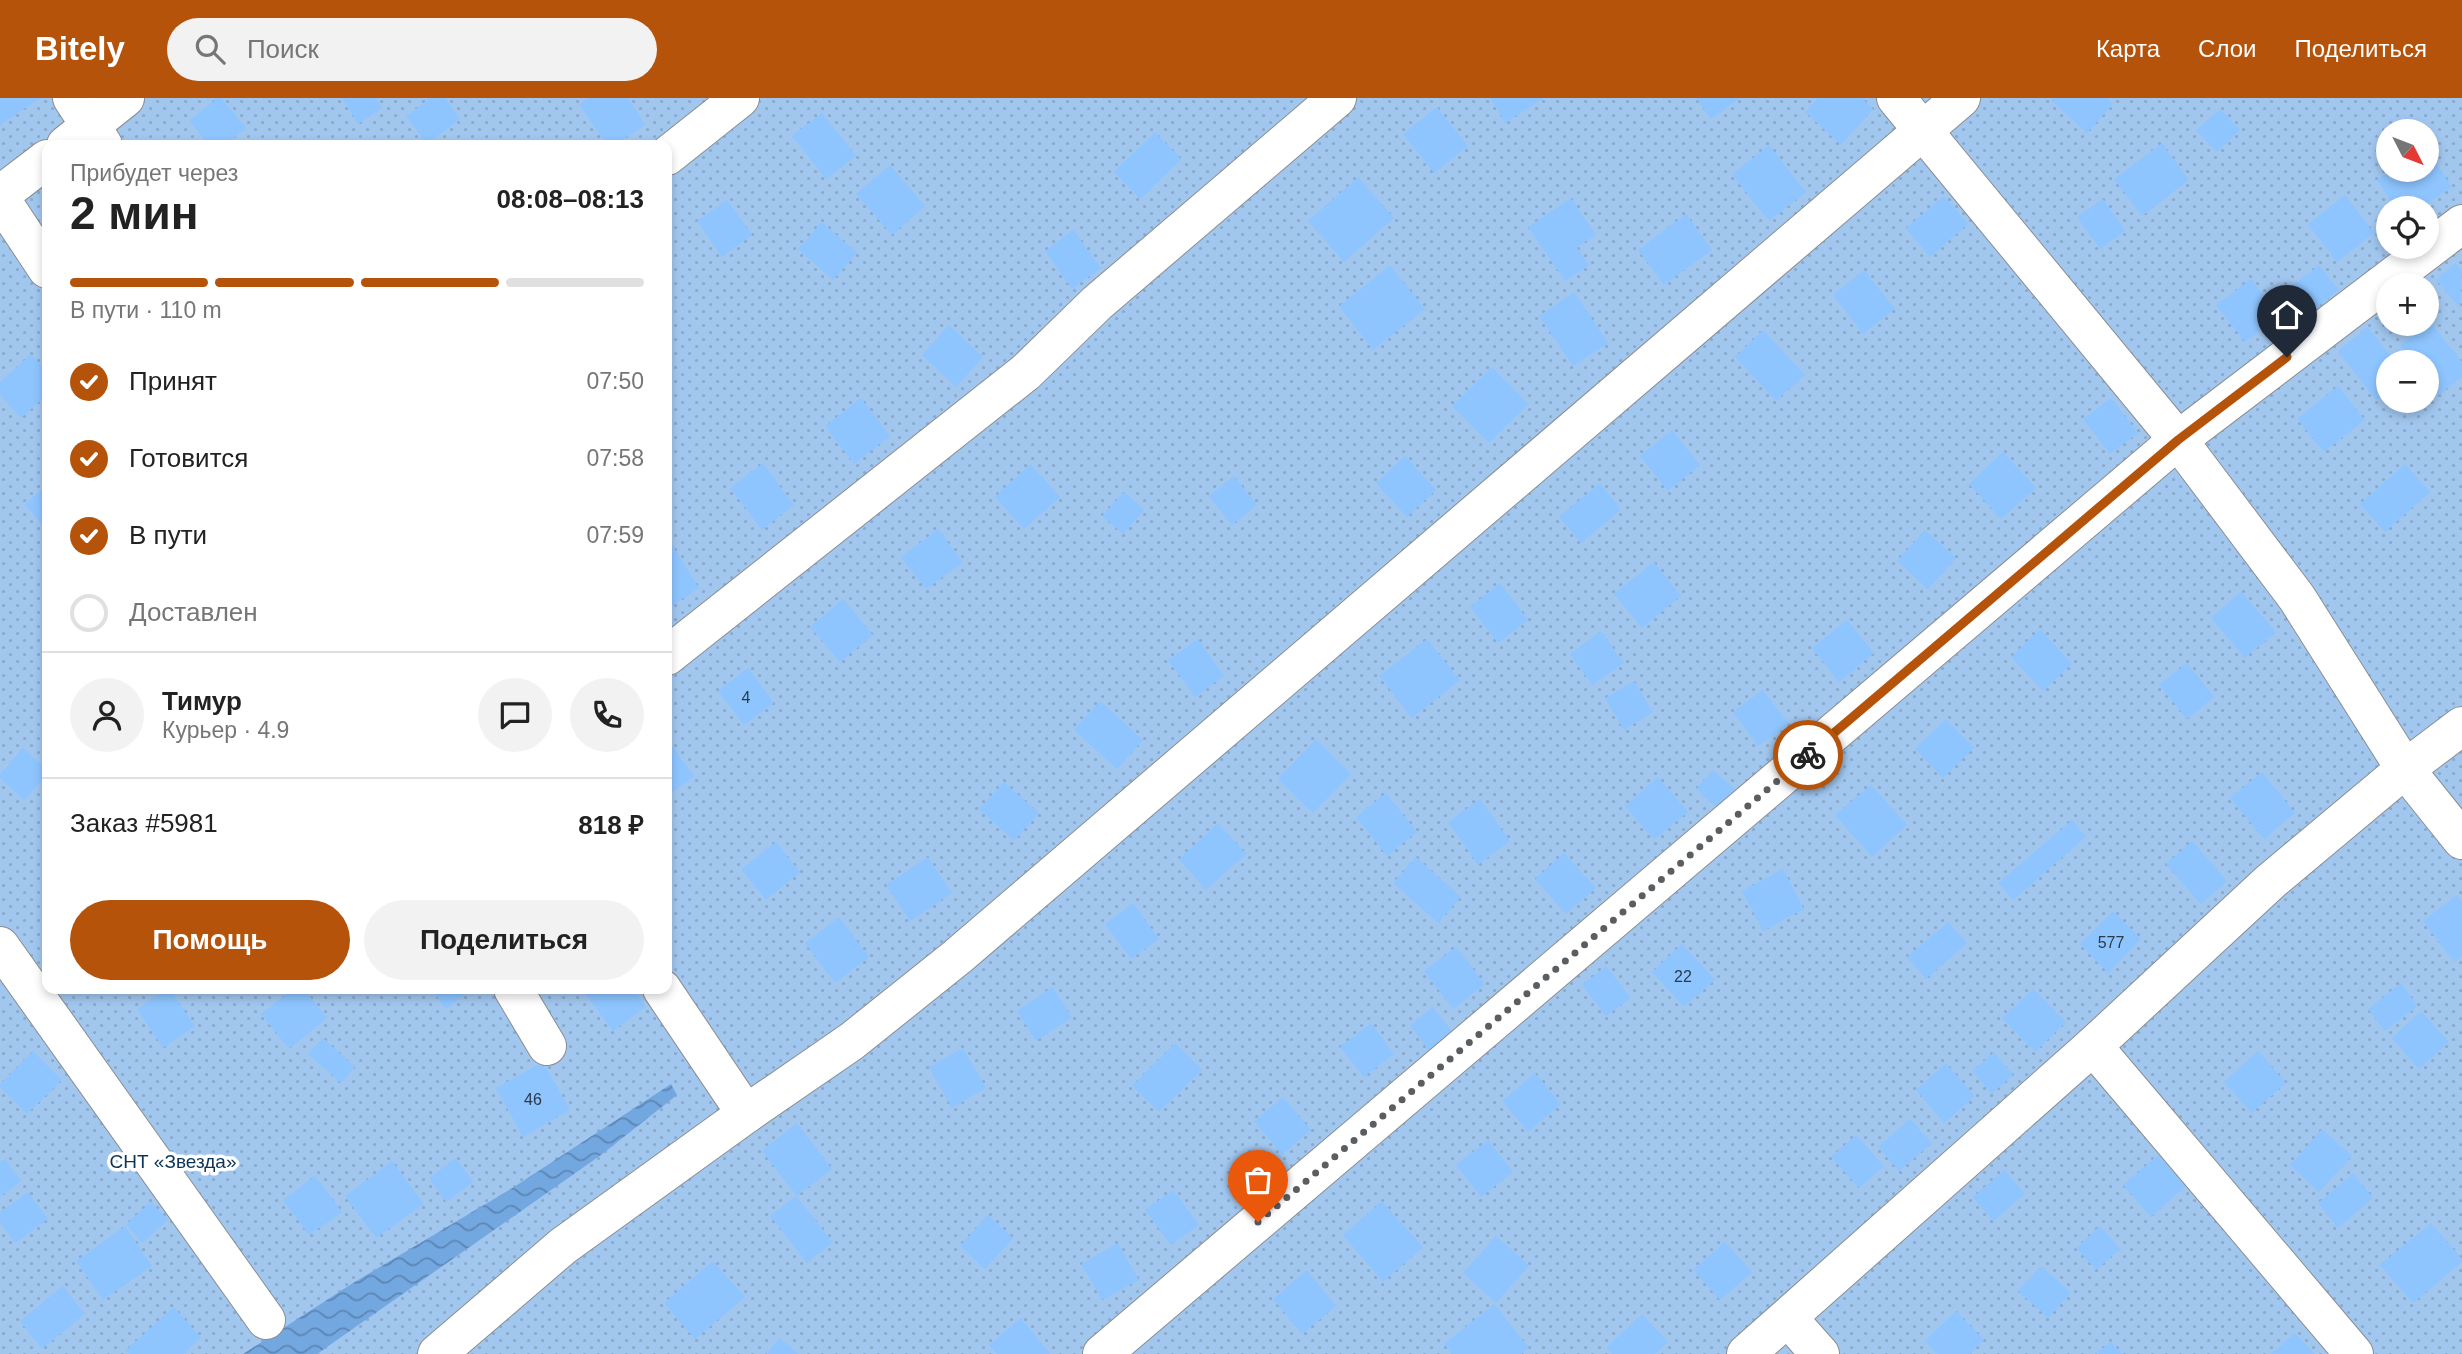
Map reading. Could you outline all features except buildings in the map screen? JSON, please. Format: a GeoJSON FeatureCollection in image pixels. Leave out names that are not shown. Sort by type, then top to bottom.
{"type":"FeatureCollection","features":[{"type":"Feature","properties":{"kind":"street"},"geometry":{"type":"LineString","coordinates":[[83,129],[124,98]]}},
{"type":"Feature","properties":{"kind":"street"},"geometry":{"type":"LineString","coordinates":[[672,152],[740,98]]}},
{"type":"Feature","properties":{"kind":"street"},"geometry":{"type":"LineString","coordinates":[[672,652],[1026,372],[1097,303],[1337,98]]}},
{"type":"Feature","properties":{"kind":"street"},"geometry":{"type":"LineString","coordinates":[[1896,98],[2178,440],[2297,598],[2405,769],[2462,841]]}},
{"type":"Feature","properties":{"kind":"street"},"geometry":{"type":"LineString","coordinates":[[437,1354],[563,1246],[852,1041],[957,957],[1961,98]]}},
{"type":"Feature","properties":{"kind":"street"},"geometry":{"type":"LineString","coordinates":[[42,163],[0,196],[42,261]]}},
{"type":"Feature","properties":{"kind":"street"},"geometry":{"type":"LineString","coordinates":[[1102,1354],[2178,440],[2462,224]]}},
{"type":"Feature","properties":{"kind":"street"},"geometry":{"type":"LineString","coordinates":[[1746,1354],[2093,1046],[2271,881],[2405,769],[2462,726]]}},
{"type":"Feature","properties":{"kind":"street"},"geometry":{"type":"LineString","coordinates":[[0,946],[266,1320]]}},
{"type":"Feature","properties":{"kind":"street"},"geometry":{"type":"LineString","coordinates":[[516,994],[547,1046]]}},
{"type":"Feature","properties":{"kind":"street"},"geometry":{"type":"LineString","coordinates":[[665,994],[746,1114]]}},
{"type":"Feature","properties":{"kind":"street"},"geometry":{"type":"LineString","coordinates":[[2093,1046],[2354,1354]]}},
{"type":"Feature","properties":{"kind":"street"},"geometry":{"type":"LineString","coordinates":[[1788,1318],[1820,1354]]}},
{"type":"Feature","properties":{"kind":"green space","name":"СНТ «Звезда»"},"geometry":{"type":"Polygon","coordinates":[[[0,98],[2462,98],[2462,1354],[0,1354],[0,98]]]}},
{"type":"Feature","properties":{"kind":"water"},"geometry":{"type":"Polygon","coordinates":[[[671,1084],[677,1095],[601,1155],[317,1354],[243,1354],[353,1283],[514,1187],[671,1084]]]}},
{"type":"Feature","properties":{"kind":"way so far"},"geometry":{"type":"LineString","coordinates":[[1258,1222],[1808,755]]}},
{"type":"Feature","properties":{"kind":"route"},"geometry":{"type":"LineString","coordinates":[[1808,755],[2178,440],[2287,357]]}}]}
